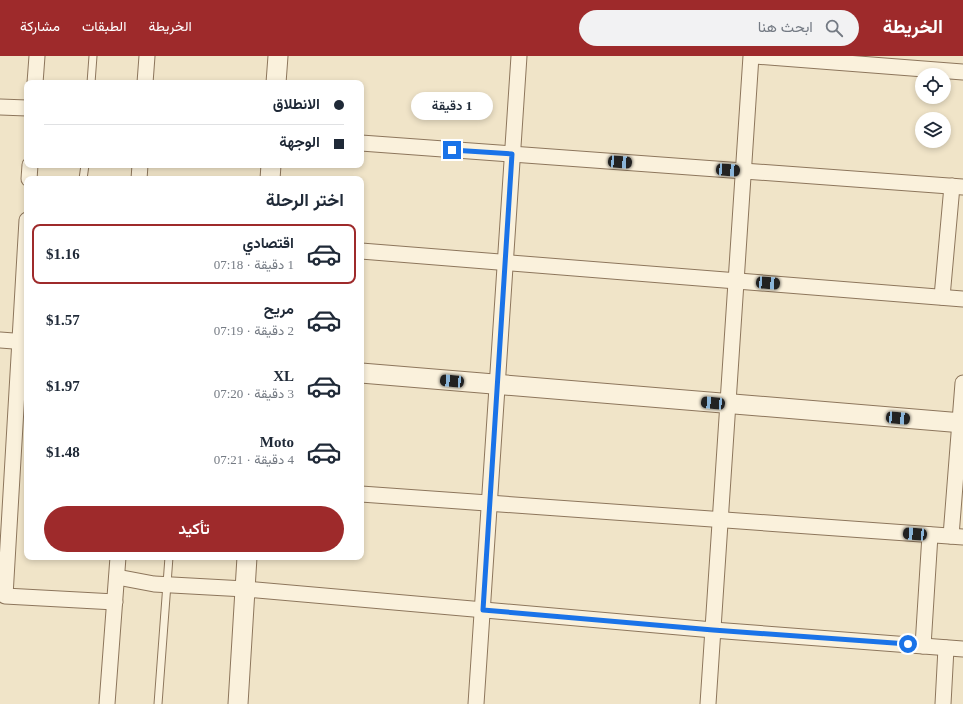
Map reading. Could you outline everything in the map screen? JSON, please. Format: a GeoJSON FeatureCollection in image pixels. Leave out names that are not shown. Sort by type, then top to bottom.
{"type":"FeatureCollection","features":[{"type":"Feature","properties":{"kind":"street"},"geometry":{"type":"LineString","coordinates":[[35,80],[37,56]]}},
{"type":"Feature","properties":{"kind":"street"},"geometry":{"type":"LineString","coordinates":[[145,80],[147,56]]}},
{"type":"Feature","properties":{"kind":"street"},"geometry":{"type":"LineString","coordinates":[[276,80],[278,56]]}},
{"type":"Feature","properties":{"kind":"street"},"geometry":{"type":"LineString","coordinates":[[476,704],[519,56]]}},
{"type":"Feature","properties":{"kind":"street"},"geometry":{"type":"LineString","coordinates":[[708,704],[752,56]]}},
{"type":"Feature","properties":{"kind":"street"},"geometry":{"type":"LineString","coordinates":[[755,56],[879,61],[963,72]]}},
{"type":"Feature","properties":{"kind":"street"},"geometry":{"type":"LineString","coordinates":[[0,106],[24,108]]}},
{"type":"Feature","properties":{"kind":"street"},"geometry":{"type":"LineString","coordinates":[[364,143],[957,186],[942,297]]}},
{"type":"Feature","properties":{"kind":"street"},"geometry":{"type":"LineString","coordinates":[[364,251],[963,299]]}},
{"type":"Feature","properties":{"kind":"street"},"geometry":{"type":"LineString","coordinates":[[0,340],[24,342],[3,571],[5,596],[115,602]]}},
{"type":"Feature","properties":{"kind":"street"},"geometry":{"type":"LineString","coordinates":[[364,373],[961,423]]}},
{"type":"Feature","properties":{"kind":"street"},"geometry":{"type":"LineString","coordinates":[[364,494],[957,537],[963,383]]}},
{"type":"Feature","properties":{"kind":"street"},"geometry":{"type":"LineString","coordinates":[[923,646],[930,535]]}},
{"type":"Feature","properties":{"kind":"street"},"geometry":{"type":"LineString","coordinates":[[107,704],[118,560]]}},
{"type":"Feature","properties":{"kind":"street"},"geometry":{"type":"LineString","coordinates":[[238,704],[247,560]]}},
{"type":"Feature","properties":{"kind":"street"},"geometry":{"type":"LineString","coordinates":[[117,577],[154,584],[245,589],[713,630],[963,649]]}},
{"type":"Feature","properties":{"kind":"street"},"geometry":{"type":"LineString","coordinates":[[943,704],[946,648]]}},
{"type":"Feature","properties":{"kind":"lane"},"geometry":{"type":"LineString","coordinates":[[91,80],[93,56]]}},
{"type":"Feature","properties":{"kind":"lane"},"geometry":{"type":"LineString","coordinates":[[158,704],[169,560]]}},
{"type":"Feature","properties":{"kind":"route"},"geometry":{"type":"LineString","coordinates":[[452,150],[512,154],[483,610],[713,630],[908,644]]}}]}
